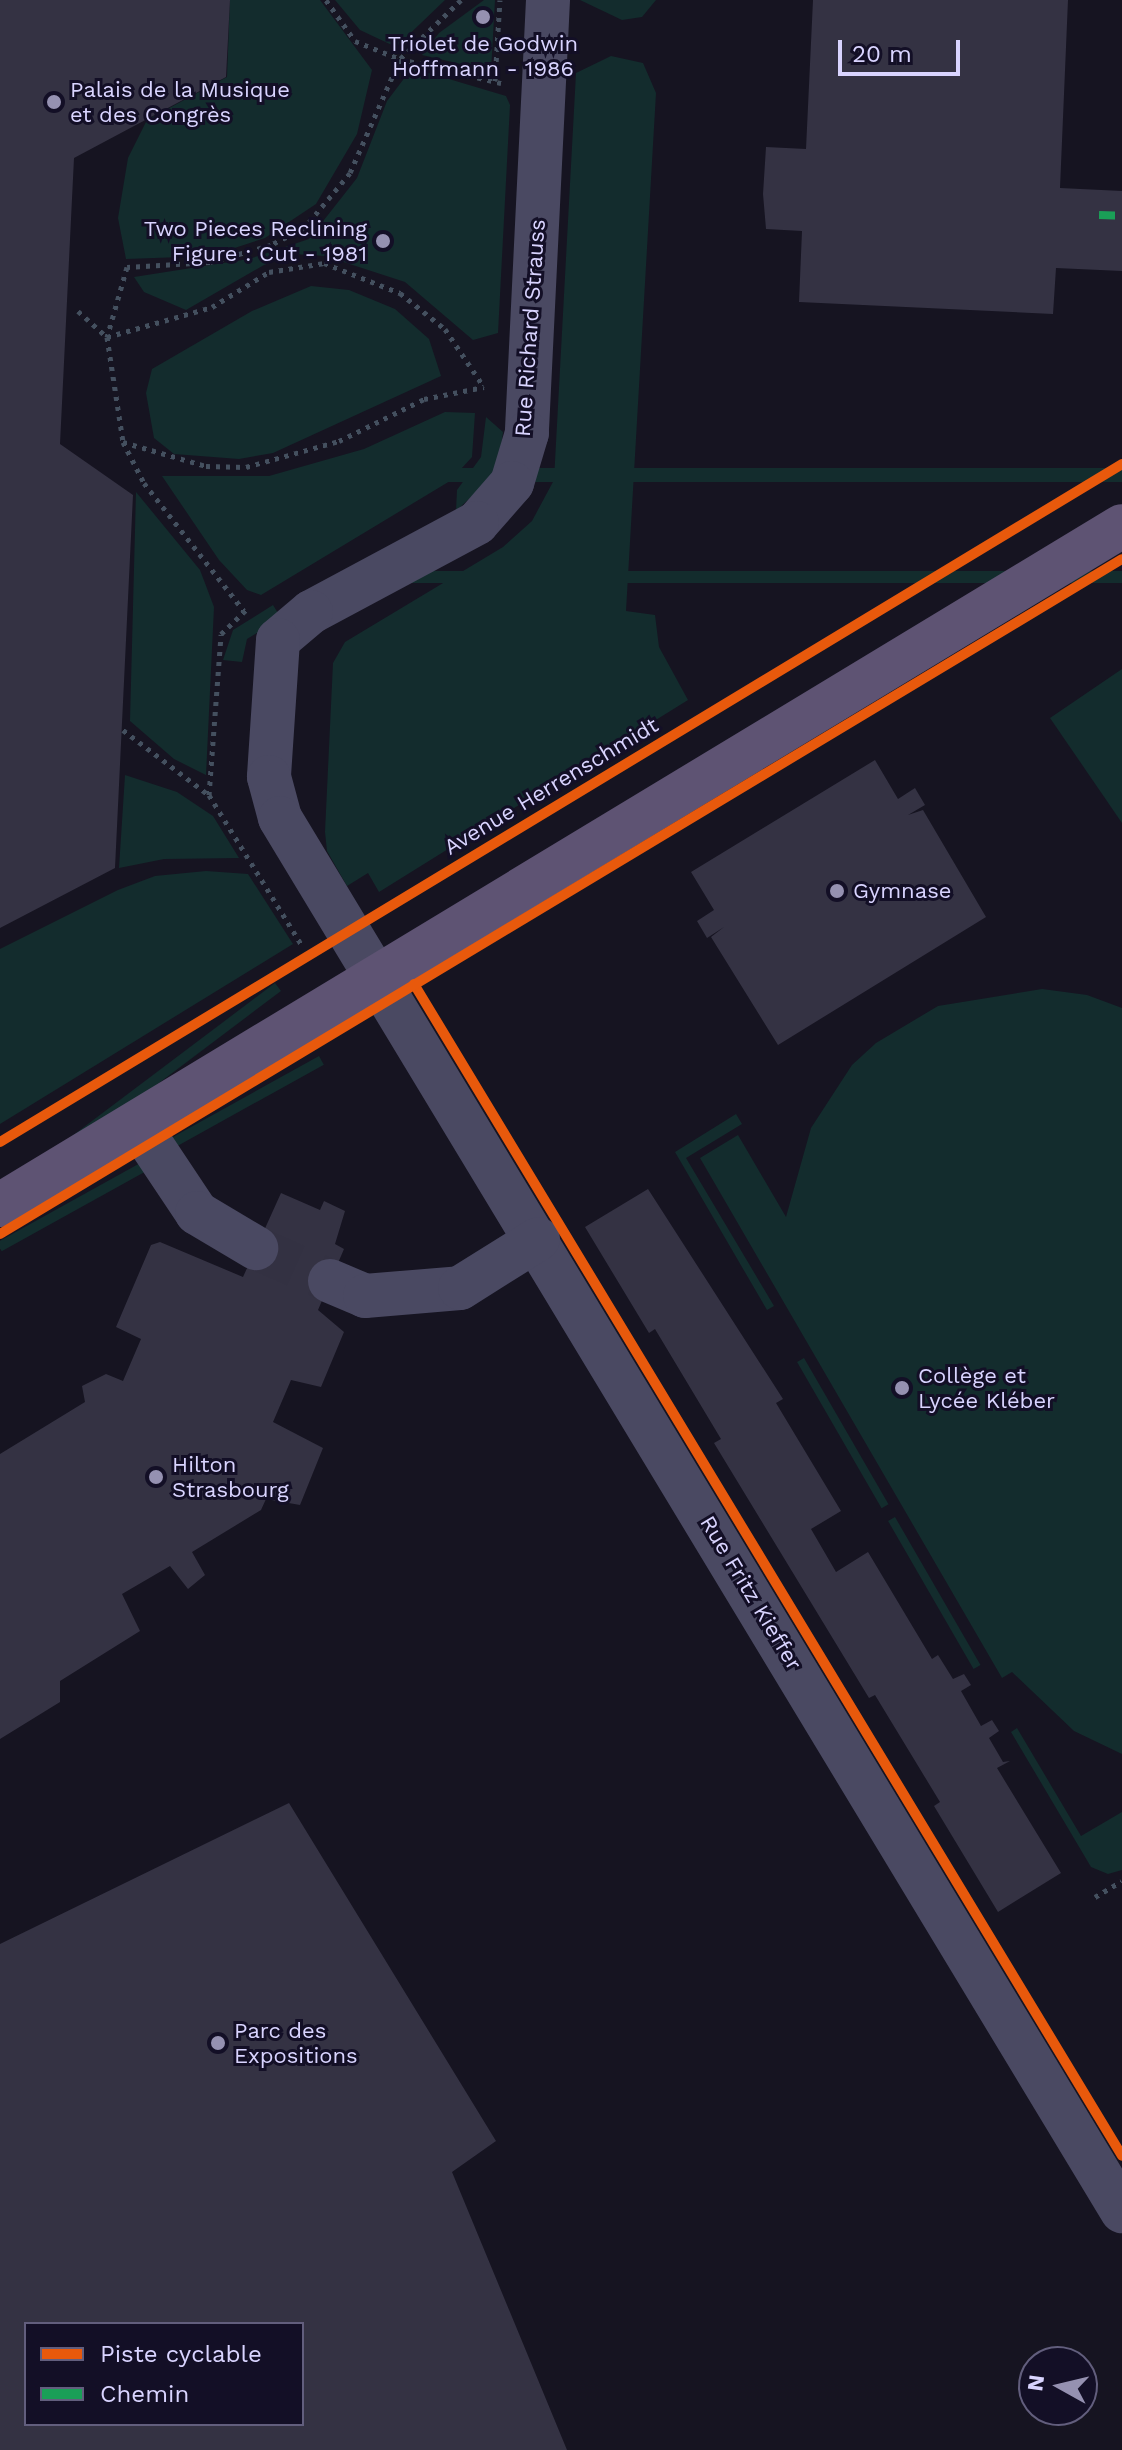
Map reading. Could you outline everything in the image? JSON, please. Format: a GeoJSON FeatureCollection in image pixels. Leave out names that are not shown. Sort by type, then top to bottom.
{"type":"FeatureCollection","features":[{"type":"Feature","properties":{"kind":"main road"},"geometry":{"type":"LineString","coordinates":[[0,1205],[1122,526]]}},
{"type":"Feature","properties":{"kind":"street","name":"Rue Richard Strauss"},"geometry":{"type":"LineString","coordinates":[[278,640],[311,612],[477,523],[512,483],[529,396],[548,0]]}},
{"type":"Feature","properties":{"kind":"street"},"geometry":{"type":"LineString","coordinates":[[278,640],[269,777],[280,818],[376,979]]}},
{"type":"Feature","properties":{"kind":"street","name":"Rue Fritz Kieffer"},"geometry":{"type":"LineString","coordinates":[[376,979],[538,1239],[1122,2211]]}},
{"type":"Feature","properties":{"kind":"street"},"geometry":{"type":"LineString","coordinates":[[137,1123],[197,1213],[256,1248]]}},
{"type":"Feature","properties":{"kind":"street"},"geometry":{"type":"LineString","coordinates":[[330,1281],[365,1296],[460,1288],[538,1239]]}},
{"type":"Feature","properties":{"kind":"path"},"geometry":{"type":"LineString","coordinates":[[326,0],[355,41],[400,59],[515,86]]}},
{"type":"Feature","properties":{"kind":"path"},"geometry":{"type":"LineString","coordinates":[[278,640],[247,614],[153,495],[123,442],[107,337],[127,267],[210,262],[271,245],[304,228],[350,173],[400,59],[461,0]]}},
{"type":"Feature","properties":{"kind":"path"},"geometry":{"type":"LineString","coordinates":[[495,81],[500,0]]}},
{"type":"Feature","properties":{"kind":"path"},"geometry":{"type":"LineString","coordinates":[[107,337],[212,307],[269,272],[324,263],[400,293],[445,329],[484,387]]}},
{"type":"Feature","properties":{"kind":"path"},"geometry":{"type":"LineString","coordinates":[[78,311],[107,337]]}},
{"type":"Feature","properties":{"kind":"path"},"geometry":{"type":"LineString","coordinates":[[123,442],[206,466],[246,467],[339,441],[424,399],[484,387],[529,396]]}},
{"type":"Feature","properties":{"kind":"path"},"geometry":{"type":"LineString","coordinates":[[123,730],[209,795],[303,947]]}},
{"type":"Feature","properties":{"kind":"path"},"geometry":{"type":"LineString","coordinates":[[322,1012],[294,965],[346,933]]}},
{"type":"Feature","properties":{"kind":"path"},"geometry":{"type":"LineString","coordinates":[[1095,1897],[1122,1881]]}},
{"type":"Feature","properties":{"kind":"green space"},"geometry":{"type":"Polygon","coordinates":[[[230,0],[320,0],[372,70],[357,134],[316,204],[265,238],[210,256],[126,259],[118,218],[128,158],[147,120],[227,77],[230,0]]]}},
{"type":"Feature","properties":{"kind":"green space"},"geometry":{"type":"Polygon","coordinates":[[[335,0],[445,0],[396,47],[360,30],[335,0]]]}},
{"type":"Feature","properties":{"kind":"green space"},"geometry":{"type":"Polygon","coordinates":[[[484,0],[495,0],[491,71],[422,55],[439,33],[484,0]]]}},
{"type":"Feature","properties":{"kind":"green space"},"geometry":{"type":"Polygon","coordinates":[[[580,0],[656,0],[642,17],[622,20],[580,0]]]}},
{"type":"Feature","properties":{"kind":"green space"},"geometry":{"type":"Polygon","coordinates":[[[611,56],[643,63],[656,93],[626,611],[655,615],[659,647],[688,700],[379,892],[368,873],[347,886],[327,851],[325,832],[333,663],[345,642],[503,547],[532,521],[554,480],[576,73],[611,56]]]}},
{"type":"Feature","properties":{"kind":"green space"},"geometry":{"type":"Polygon","coordinates":[[[412,68],[506,96],[510,105],[498,333],[473,340],[405,282],[325,256],[294,254],[264,265],[186,310],[144,292],[134,277],[249,259],[309,239],[357,178],[387,101],[412,68]]]}},
{"type":"Feature","properties":{"kind":"green space"},"geometry":{"type":"Polygon","coordinates":[[[311,286],[349,290],[395,309],[429,339],[441,376],[273,453],[239,459],[174,454],[154,438],[146,393],[152,369],[252,311],[311,286]]]}},
{"type":"Feature","properties":{"kind":"green space"},"geometry":{"type":"Polygon","coordinates":[[[445,412],[475,413],[472,457],[450,481],[261,595],[247,590],[219,560],[162,476],[269,476],[364,449],[445,412]]]}},
{"type":"Feature","properties":{"kind":"green space"},"geometry":{"type":"Polygon","coordinates":[[[486,417],[503,432],[500,455],[489,480],[456,511],[457,490],[481,457],[486,417]]]}},
{"type":"Feature","properties":{"kind":"green space"},"geometry":{"type":"Polygon","coordinates":[[[319,468],[1122,468],[1122,482],[319,482],[319,468]]]}},
{"type":"Feature","properties":{"kind":"green space"},"geometry":{"type":"Polygon","coordinates":[[[136,492],[200,570],[214,607],[206,775],[174,759],[130,721],[136,492]]]}},
{"type":"Feature","properties":{"kind":"green space"},"geometry":{"type":"Polygon","coordinates":[[[368,571],[1122,571],[1122,583],[368,583],[368,571]]]}},
{"type":"Feature","properties":{"kind":"green space"},"geometry":{"type":"Polygon","coordinates":[[[273,605],[281,618],[247,639],[242,662],[223,660],[233,630],[273,605]]]}},
{"type":"Feature","properties":{"kind":"green space"},"geometry":{"type":"Polygon","coordinates":[[[1122,669],[1122,823],[1050,718],[1122,669]]]}},
{"type":"Feature","properties":{"kind":"green space"},"geometry":{"type":"Polygon","coordinates":[[[125,775],[177,792],[213,816],[239,858],[164,859],[119,868],[125,775]]]}},
{"type":"Feature","properties":{"kind":"green space"},"geometry":{"type":"Polygon","coordinates":[[[206,871],[248,874],[293,944],[0,1124],[0,949],[118,890],[155,876],[206,871]]]}},
{"type":"Feature","properties":{"kind":"green space"},"geometry":{"type":"Polygon","coordinates":[[[275,983],[281,991],[25,1184],[19,1176],[275,983]]]}},
{"type":"Feature","properties":{"kind":"green space"},"geometry":{"type":"Polygon","coordinates":[[[1042,989],[1087,995],[1122,1008],[1122,1754],[1074,1731],[1012,1672],[1002,1678],[700,1158],[738,1135],[786,1217],[811,1128],[852,1065],[876,1043],[938,1006],[1042,989]]]}},
{"type":"Feature","properties":{"kind":"green space"},"geometry":{"type":"Polygon","coordinates":[[[319,1056],[324,1065],[176,1147],[171,1138],[319,1056]]]}},
{"type":"Feature","properties":{"kind":"green space"},"geometry":{"type":"Polygon","coordinates":[[[736,1114],[742,1124],[686,1158],[774,1306],[767,1310],[675,1152],[736,1114]]]}},
{"type":"Feature","properties":{"kind":"green space"},"geometry":{"type":"Polygon","coordinates":[[[142,1162],[147,1171],[2,1251],[0,1241],[142,1162]]]}},
{"type":"Feature","properties":{"kind":"green space"},"geometry":{"type":"Polygon","coordinates":[[[804,1358],[889,1504],[882,1508],[797,1362],[804,1358]]]}},
{"type":"Feature","properties":{"kind":"green space"},"geometry":{"type":"Polygon","coordinates":[[[895,1517],[980,1665],[974,1669],[888,1521],[895,1517]]]}},
{"type":"Feature","properties":{"kind":"green space"},"geometry":{"type":"Polygon","coordinates":[[[1017,1728],[1081,1836],[1122,1812],[1122,1870],[1108,1874],[1091,1867],[1011,1732],[1017,1728]]]}},
{"type":"Feature","properties":{"kind":"building"},"geometry":{"type":"Polygon","coordinates":[[[0,0],[230,0],[226,77],[74,158],[60,444],[133,495],[115,868],[0,928],[0,0]]]}},
{"type":"Feature","properties":{"kind":"building"},"geometry":{"type":"Polygon","coordinates":[[[813,0],[1068,0],[1060,188],[1122,191],[1122,271],[1056,268],[1053,314],[799,302],[802,231],[766,229],[763,194],[766,147],[806,149],[813,0]]]}},
{"type":"Feature","properties":{"kind":"building","name":"Gymnase"},"geometry":{"type":"Polygon","coordinates":[[[875,760],[898,799],[915,788],[925,805],[908,815],[923,810],[986,917],[778,1045],[711,937],[724,927],[707,938],[697,921],[714,910],[691,872],[875,760]]]}},
{"type":"Feature","properties":{"kind":"building"},"geometry":{"type":"Polygon","coordinates":[[[648,1189],[783,1399],[776,1403],[841,1511],[811,1529],[836,1572],[868,1552],[932,1659],[938,1655],[953,1679],[964,1674],[971,1685],[961,1691],[981,1726],[992,1720],[999,1731],[989,1738],[1003,1762],[1010,1761],[997,1768],[1061,1873],[998,1912],[934,1806],[940,1802],[875,1695],[869,1698],[714,1443],[721,1439],[655,1329],[649,1333],[585,1227],[648,1189]]]}},
{"type":"Feature","properties":{"kind":"building","name":"Hilton Strasbourg"},"geometry":{"type":"Polygon","coordinates":[[[281,1193],[320,1210],[324,1201],[345,1211],[335,1244],[344,1249],[318,1310],[344,1332],[321,1387],[291,1380],[273,1422],[323,1448],[300,1505],[266,1499],[261,1510],[192,1552],[205,1575],[188,1589],[170,1566],[122,1594],[140,1631],[60,1681],[60,1702],[0,1739],[0,1454],[85,1402],[82,1386],[106,1374],[123,1381],[141,1339],[116,1327],[151,1245],[160,1242],[243,1277],[281,1193]]]}},
{"type":"Feature","properties":{"kind":"building","name":"Parc des Expositions"},"geometry":{"type":"Polygon","coordinates":[[[289,1803],[496,2141],[452,2172],[567,2450],[0,2450],[0,1944],[289,1803]]]}},
{"type":"Feature","properties":{"kind":"tunnel"},"geometry":{"type":"LineString","coordinates":[[256,1248],[330,1281]]}},
{"type":"Feature","properties":{"kind":"marked path"},"geometry":{"type":"LineString","coordinates":[[1099,215],[1122,216]]}},
{"type":"Feature","properties":{"kind":"cycle path","name":"Avenue Herrenschmidt"},"geometry":{"type":"LineString","coordinates":[[0,1142],[1122,464]]}},
{"type":"Feature","properties":{"kind":"cycle path"},"geometry":{"type":"LineString","coordinates":[[0,1234],[1122,559]]}},
{"type":"Feature","properties":{"kind":"cycle path"},"geometry":{"type":"LineString","coordinates":[[414,984],[1122,2156]]}},
{"type":"Feature","properties":{"kind":"place","name":"Triolet de Godwin Hoffmann - 1986"},"geometry":{"type":"Point","coordinates":[483,17]}},
{"type":"Feature","properties":{"kind":"place","name":"Palais de la Musique et des Congrès"},"geometry":{"type":"Point","coordinates":[54,102]}},
{"type":"Feature","properties":{"kind":"place","name":"Two Pieces Reclining Figure : Cut - 1981"},"geometry":{"type":"Point","coordinates":[383,241]}},
{"type":"Feature","properties":{"kind":"place","name":"Gymnase"},"geometry":{"type":"Point","coordinates":[837,891]}},
{"type":"Feature","properties":{"kind":"place","name":"Collège et Lycée Kléber"},"geometry":{"type":"Point","coordinates":[902,1388]}},
{"type":"Feature","properties":{"kind":"place","name":"Hilton Strasbourg"},"geometry":{"type":"Point","coordinates":[156,1477]}},
{"type":"Feature","properties":{"kind":"place","name":"Parc des Expositions"},"geometry":{"type":"Point","coordinates":[218,2043]}}]}
